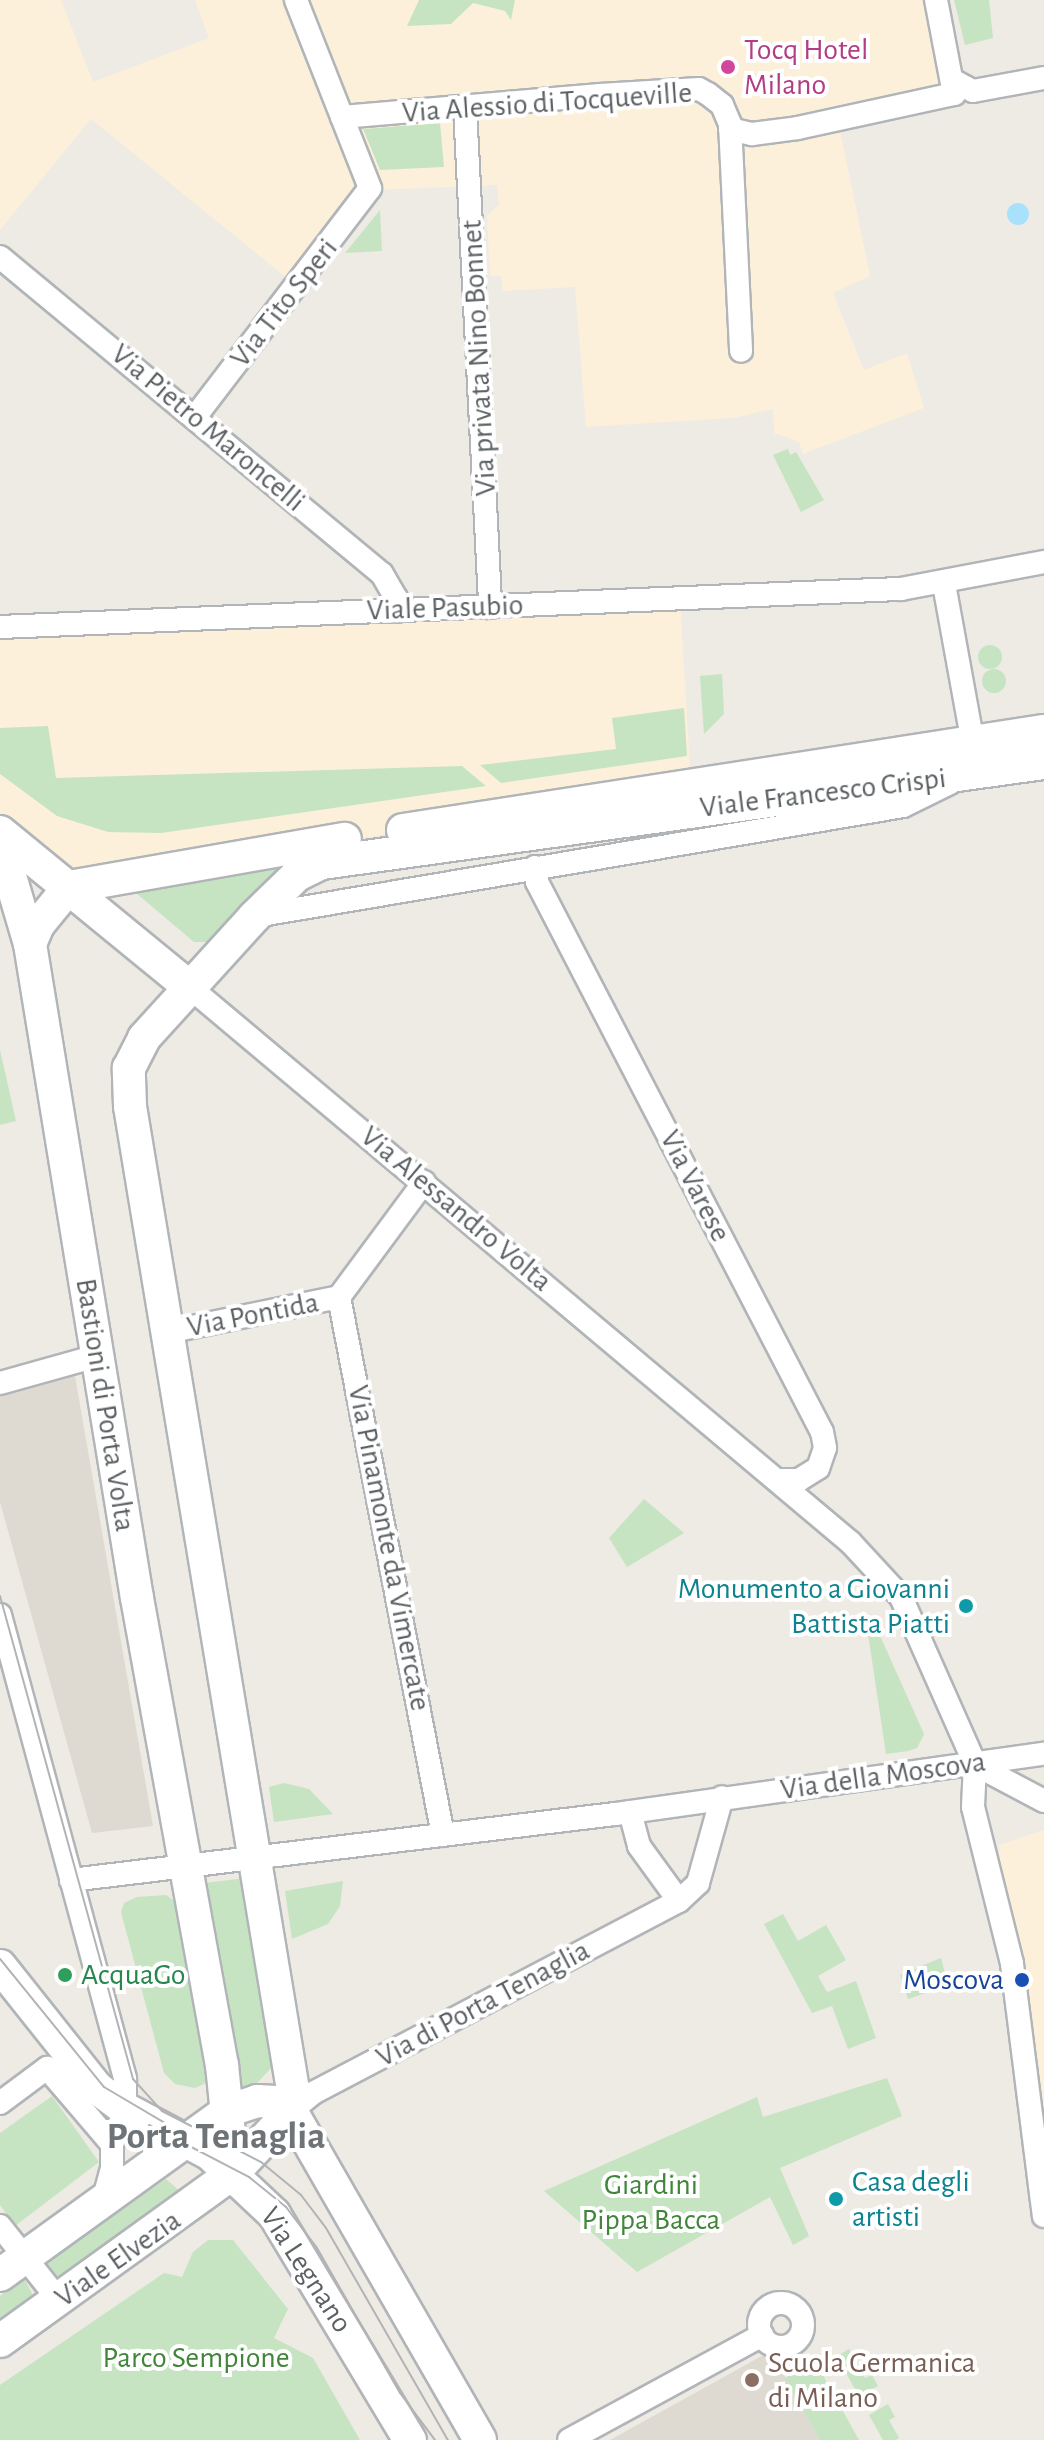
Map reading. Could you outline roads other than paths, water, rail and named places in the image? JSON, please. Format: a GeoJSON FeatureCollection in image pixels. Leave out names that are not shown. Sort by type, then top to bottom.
{"type":"FeatureCollection","features":[{"type":"Feature","properties":{"kind":"main road"},"geometry":{"type":"LineString","coordinates":[[971,758],[1044,731]]}},
{"type":"Feature","properties":{"kind":"main road"},"geometry":{"type":"LineString","coordinates":[[971,758],[1044,763]]}},
{"type":"Feature","properties":{"kind":"main road","name":"Viale Francesco Crispi"},"geometry":{"type":"LineString","coordinates":[[69,887],[490,815],[971,758]]}},
{"type":"Feature","properties":{"kind":"main road","name":"Viale Francesco Crispi"},"geometry":{"type":"LineString","coordinates":[[187,985],[297,875],[322,863],[971,758]]}},
{"type":"Feature","properties":{"kind":"main road","name":"Via Alessandro Volta"},"geometry":{"type":"LineString","coordinates":[[0,832],[187,985]]}},
{"type":"Feature","properties":{"kind":"main road","name":"Bastioni di Porta Volta"},"geometry":{"type":"LineString","coordinates":[[0,842],[30,944],[97,1356],[227,2111],[233,2173]]}},
{"type":"Feature","properties":{"kind":"main road"},"geometry":{"type":"LineString","coordinates":[[30,944],[69,887]]}},
{"type":"Feature","properties":{"kind":"main road"},"geometry":{"type":"LineString","coordinates":[[187,985],[144,1038],[129,1068],[130,1106],[290,2051],[291,2111],[268,2101],[227,2111]]}},
{"type":"Feature","properties":{"kind":"main road","name":"Via Legnano"},"geometry":{"type":"LineString","coordinates":[[0,1966],[97,2088],[125,2109],[186,2140],[233,2173],[287,2232],[410,2440]]}},
{"type":"Feature","properties":{"kind":"main road","name":"Viale Elvezia"},"geometry":{"type":"LineString","coordinates":[[12,2266],[227,2111]]}},
{"type":"Feature","properties":{"kind":"main road","name":"Viale Elvezia"},"geometry":{"type":"LineString","coordinates":[[0,2341],[233,2173],[291,2111]]}},
{"type":"Feature","properties":{"kind":"main road","name":"Via Legnano"},"geometry":{"type":"LineString","coordinates":[[291,2111],[480,2440]]}},
{"type":"Feature","properties":{"kind":"street"},"geometry":{"type":"LineString","coordinates":[[296,0],[342,117]]}},
{"type":"Feature","properties":{"kind":"street"},"geometry":{"type":"LineString","coordinates":[[936,0],[954,81],[969,92],[1044,78]]}},
{"type":"Feature","properties":{"kind":"street","name":"Via Alessio di Tocqueville"},"geometry":{"type":"LineString","coordinates":[[730,129],[752,134],[798,128],[952,95],[954,81]]}},
{"type":"Feature","properties":{"kind":"street","name":"Via Alessio di Tocqueville"},"geometry":{"type":"LineString","coordinates":[[342,117],[699,89],[722,105],[730,129],[741,351]]}},
{"type":"Feature","properties":{"kind":"street","name":"Via privata Nino Bonnet"},"geometry":{"type":"LineString","coordinates":[[465,108],[490,607]]}},
{"type":"Feature","properties":{"kind":"street","name":"Via Tito Speri"},"geometry":{"type":"LineString","coordinates":[[195,417],[370,188],[342,117]]}},
{"type":"Feature","properties":{"kind":"street","name":"Via Pietro Maroncelli"},"geometry":{"type":"LineString","coordinates":[[0,257],[382,574],[396,598],[397,611]]}},
{"type":"Feature","properties":{"kind":"street","name":"Viale Pasubio"},"geometry":{"type":"LineString","coordinates":[[0,627],[890,590],[944,584],[1044,562]]}},
{"type":"Feature","properties":{"kind":"street"},"geometry":{"type":"LineString","coordinates":[[944,584],[971,758]]}},
{"type":"Feature","properties":{"kind":"street","name":"Viale Francesco Crispi"},"geometry":{"type":"LineString","coordinates":[[254,917],[903,806],[971,758]]}},
{"type":"Feature","properties":{"kind":"street","name":"Via Varese"},"geometry":{"type":"LineString","coordinates":[[535,867],[537,882],[822,1432],[825,1448],[818,1468],[799,1480],[779,1480]]}},
{"type":"Feature","properties":{"kind":"street","name":"Via Alessandro Volta"},"geometry":{"type":"LineString","coordinates":[[187,985],[841,1532],[901,1597],[975,1764]]}},
{"type":"Feature","properties":{"kind":"street","name":"Via Pontida"},"geometry":{"type":"LineString","coordinates":[[167,1332],[339,1297],[424,1182]]}},
{"type":"Feature","properties":{"kind":"street","name":"Via Pinamonte da Vimercate"},"geometry":{"type":"LineString","coordinates":[[339,1297],[439,1799],[443,1835]]}},
{"type":"Feature","properties":{"kind":"street"},"geometry":{"type":"LineString","coordinates":[[0,1383],[97,1356]]}},
{"type":"Feature","properties":{"kind":"street"},"geometry":{"type":"LineString","coordinates":[[0,1615],[121,2060],[125,2109],[112,2144],[112,2168],[104,2198]]}},
{"type":"Feature","properties":{"kind":"street","name":"Via della Moscova"},"geometry":{"type":"LineString","coordinates":[[71,1880],[630,1812],[1044,1754]]}},
{"type":"Feature","properties":{"kind":"street"},"geometry":{"type":"LineString","coordinates":[[1044,1801],[975,1764],[973,1807],[1012,1964],[1040,2149],[1044,2216]]}},
{"type":"Feature","properties":{"kind":"street"},"geometry":{"type":"LineString","coordinates":[[630,1812],[639,1846],[679,1901],[698,1883],[722,1797]]}},
{"type":"Feature","properties":{"kind":"street","name":"Via di Porta Tenaglia"},"geometry":{"type":"LineString","coordinates":[[291,2111],[313,2093],[679,1901]]}},
{"type":"Feature","properties":{"kind":"street"},"geometry":{"type":"LineString","coordinates":[[0,2103],[47,2068],[112,2144]]}},
{"type":"Feature","properties":{"kind":"street"},"geometry":{"type":"LineString","coordinates":[[0,2226],[12,2266],[58,2299]]}},
{"type":"Feature","properties":{"kind":"street"},"geometry":{"type":"LineString","coordinates":[[569,2440],[762,2335]]}},
{"type":"Feature","properties":{"kind":"water"},"geometry":{"type":"Polygon","coordinates":[[[1018,203],[1026,206],[1029,214],[1026,222],[1018,225],[1010,222],[1007,214],[1010,206],[1018,203]]]}},
{"type":"Feature","properties":{"kind":"tram line"},"geometry":{"type":"LineString","coordinates":[[0,1596],[133,2079],[162,2111],[261,2162],[301,2195],[326,2228],[448,2440]]}},
{"type":"Feature","properties":{"kind":"tram line"},"geometry":{"type":"LineString","coordinates":[[0,1959],[104,2087],[165,2123]]}},
{"type":"Feature","properties":{"kind":"tram line"},"geometry":{"type":"LineString","coordinates":[[149,2125],[249,2177],[286,2207],[317,2248],[400,2393],[435,2440]]}},
{"type":"Feature","properties":{"kind":"place","name":"Tocq Hotel Milano"},"geometry":{"type":"Point","coordinates":[728,67]}},
{"type":"Feature","properties":{"kind":"place","name":"Monumento a Giovanni Battista Piatti"},"geometry":{"type":"Point","coordinates":[966,1606]}},
{"type":"Feature","properties":{"kind":"place","name":"AcquaGo"},"geometry":{"type":"Point","coordinates":[65,1975]}},
{"type":"Feature","properties":{"kind":"place","name":"Moscova"},"geometry":{"type":"Point","coordinates":[1022,1980]}},
{"type":"Feature","properties":{"kind":"place","name":"Casa degli artisti"},"geometry":{"type":"Point","coordinates":[836,2199]}},
{"type":"Feature","properties":{"kind":"place","name":"Scuola Germanica di Milano"},"geometry":{"type":"Point","coordinates":[752,2380]}},
{"type":"Feature","properties":{"kind":"district","name":"Porta Tenaglia"},"geometry":{"type":"Point","coordinates":[216,2138]}},
{"type":"Feature","properties":{"kind":"park label","name":"Giardini Pippa Bacca"},"geometry":{"type":"Point","coordinates":[651,2202]}},
{"type":"Feature","properties":{"kind":"park label","name":"Parco Sempione"},"geometry":{"type":"Point","coordinates":[196,2358]}}]}
